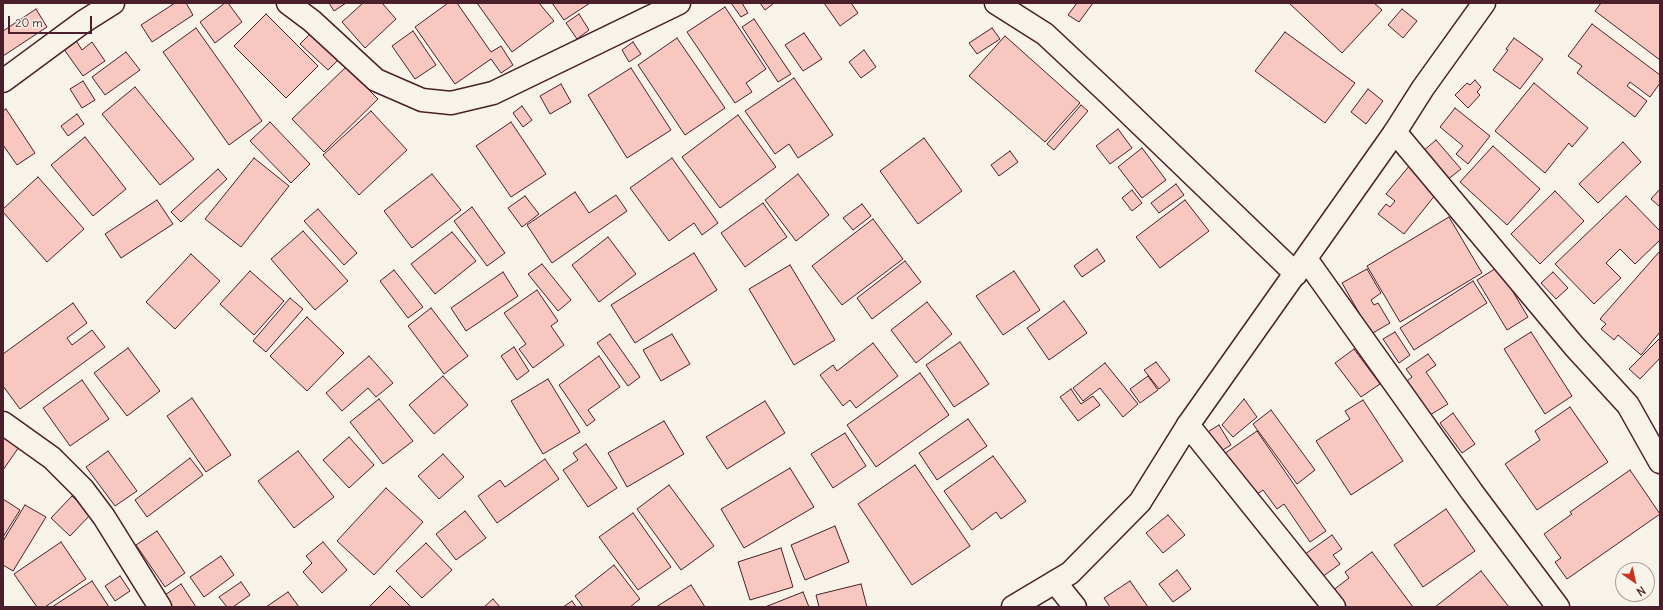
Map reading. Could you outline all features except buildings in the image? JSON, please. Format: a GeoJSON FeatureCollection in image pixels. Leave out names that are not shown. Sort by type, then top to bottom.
{"type":"FeatureCollection","features":[{"type":"Feature","properties":{"kind":"street"},"geometry":{"type":"LineString","coordinates":[[3,81],[83,22],[113,3]]}},
{"type":"Feature","properties":{"kind":"street"},"geometry":{"type":"LineString","coordinates":[[288,3],[312,21],[376,80],[422,100],[451,103],[493,93],[679,3]]}},
{"type":"Feature","properties":{"kind":"street"},"geometry":{"type":"LineString","coordinates":[[996,3],[1045,34],[1109,94],[1301,267],[1558,607]]}},
{"type":"Feature","properties":{"kind":"street"},"geometry":{"type":"LineString","coordinates":[[1013,607],[1070,572],[1140,502],[1188,426],[1301,267],[1395,132],[1423,88],[1484,3]]}},
{"type":"Feature","properties":{"kind":"street"},"geometry":{"type":"LineString","coordinates":[[1395,132],[1574,346],[1628,405],[1660,462]]}},
{"type":"Feature","properties":{"kind":"street"},"geometry":{"type":"LineString","coordinates":[[3,423],[52,458],[83,489],[104,516],[160,607]]}},
{"type":"Feature","properties":{"kind":"street"},"geometry":{"type":"LineString","coordinates":[[1188,426],[1265,519],[1334,607]]}},
{"type":"Feature","properties":{"kind":"street"},"geometry":{"type":"LineString","coordinates":[[1055,582],[1074,607]]}}]}
